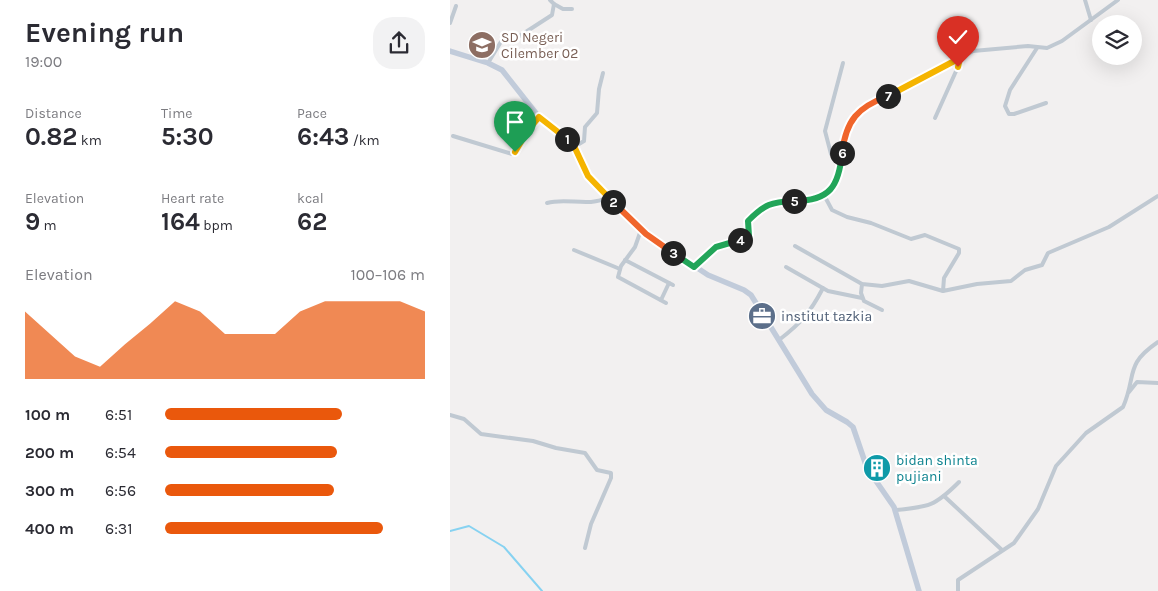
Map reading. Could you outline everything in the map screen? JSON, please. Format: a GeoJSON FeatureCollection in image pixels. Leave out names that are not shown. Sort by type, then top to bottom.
{"type":"FeatureCollection","features":[{"type":"Feature","properties":{"kind":"street"},"geometry":{"type":"LineString","coordinates":[[550,0],[563,9],[572,9]]}},
{"type":"Feature","properties":{"kind":"street"},"geometry":{"type":"LineString","coordinates":[[1086,0],[1091,20]]}},
{"type":"Feature","properties":{"kind":"street"},"geometry":{"type":"LineString","coordinates":[[694,267],[716,247],[748,237],[750,233],[748,221],[767,204],[778,201],[803,201],[824,196],[837,182],[846,132],[858,112],[973,51],[1028,46],[1047,48],[1062,41],[1118,0]]}},
{"type":"Feature","properties":{"kind":"street"},"geometry":{"type":"LineString","coordinates":[[488,62],[500,42],[518,37],[550,17],[553,13],[554,4]]}},
{"type":"Feature","properties":{"kind":"street"},"geometry":{"type":"LineString","coordinates":[[450,23],[456,6]]}},
{"type":"Feature","properties":{"kind":"street"},"geometry":{"type":"LineString","coordinates":[[1037,48],[1010,90],[1005,106],[1009,114],[1014,114],[1046,104]]}},
{"type":"Feature","properties":{"kind":"street"},"geometry":{"type":"LineString","coordinates":[[450,51],[488,62],[504,72],[539,117],[574,146],[588,176],[641,230],[694,267],[718,280],[748,292],[779,340],[796,371],[817,401],[828,412],[853,427],[867,468],[890,498],[896,510],[919,591]]}},
{"type":"Feature","properties":{"kind":"street"},"geometry":{"type":"LineString","coordinates":[[935,118],[958,69],[960,58]]}},
{"type":"Feature","properties":{"kind":"street"},"geometry":{"type":"LineString","coordinates":[[842,157],[831,154],[825,134],[843,63]]}},
{"type":"Feature","properties":{"kind":"street"},"geometry":{"type":"LineString","coordinates":[[574,146],[584,141],[585,127],[597,113],[599,89],[603,73]]}},
{"type":"Feature","properties":{"kind":"street"},"geometry":{"type":"LineString","coordinates":[[453,136],[512,154],[518,150],[528,130],[539,117]]}},
{"type":"Feature","properties":{"kind":"street"},"geometry":{"type":"LineString","coordinates":[[824,196],[829,207],[847,217],[871,223],[911,239],[924,235],[959,249],[960,253],[943,281],[943,291]]}},
{"type":"Feature","properties":{"kind":"street"},"geometry":{"type":"LineString","coordinates":[[795,246],[862,284],[882,286],[909,281],[943,291],[977,284],[1011,281],[1026,270],[1042,264],[1048,253],[1109,227],[1158,196]]}},
{"type":"Feature","properties":{"kind":"street"},"geometry":{"type":"LineString","coordinates":[[547,203],[565,200],[592,202],[608,197]]}},
{"type":"Feature","properties":{"kind":"street"},"geometry":{"type":"LineString","coordinates":[[641,230],[635,247],[624,260],[618,277],[620,280],[666,303]]}},
{"type":"Feature","properties":{"kind":"street"},"geometry":{"type":"LineString","coordinates":[[574,250],[620,269]]}},
{"type":"Feature","properties":{"kind":"street"},"geometry":{"type":"LineString","coordinates":[[624,260],[671,284],[661,300]]}},
{"type":"Feature","properties":{"kind":"street"},"geometry":{"type":"LineString","coordinates":[[786,267],[823,288],[843,295],[862,298]]}},
{"type":"Feature","properties":{"kind":"street"},"geometry":{"type":"LineString","coordinates":[[862,284],[862,298],[866,303],[882,310]]}},
{"type":"Feature","properties":{"kind":"street"},"geometry":{"type":"LineString","coordinates":[[779,340],[802,322],[811,312],[823,288]]}},
{"type":"Feature","properties":{"kind":"street"},"geometry":{"type":"LineString","coordinates":[[958,591],[958,580],[1014,544],[1030,523],[1056,466],[1086,433],[1123,407],[1134,363],[1146,349],[1158,342]]}},
{"type":"Feature","properties":{"kind":"street"},"geometry":{"type":"LineString","coordinates":[[1127,393],[1137,382],[1158,383]]}},
{"type":"Feature","properties":{"kind":"street"},"geometry":{"type":"LineString","coordinates":[[450,415],[464,419],[481,434],[533,441],[556,448],[585,452],[597,470],[611,473],[611,478],[591,524],[585,548]]}},
{"type":"Feature","properties":{"kind":"street"},"geometry":{"type":"LineString","coordinates":[[896,510],[927,507],[944,496],[959,482]]}},
{"type":"Feature","properties":{"kind":"street"},"geometry":{"type":"LineString","coordinates":[[944,496],[1002,550]]}},
{"type":"Feature","properties":{"kind":"waterway"},"geometry":{"type":"LineString","coordinates":[[450,531],[469,526],[504,547],[542,591]]}},
{"type":"Feature","properties":{"kind":"place","name":"SD Negeri Cilember 02"},"geometry":{"type":"Point","coordinates":[482,45]}},
{"type":"Feature","properties":{"kind":"place","name":"institut tazkia"},"geometry":{"type":"Point","coordinates":[762,316]}},
{"type":"Feature","properties":{"kind":"place","name":"bidan shinta pujiani"},"geometry":{"type":"Point","coordinates":[877,468]}},
{"type":"Feature","properties":{"kind":"route"},"geometry":{"type":"LineString","coordinates":[[515,152],[518,150],[528,130],[539,117],[574,146],[590,179],[629,219],[655,241],[694,267],[716,247],[748,237],[750,233],[747,225],[748,221],[767,204],[778,201],[804,200],[824,196],[828,193],[837,182],[841,169],[846,132],[851,120],[858,112],[960,58],[958,67]]}}]}
